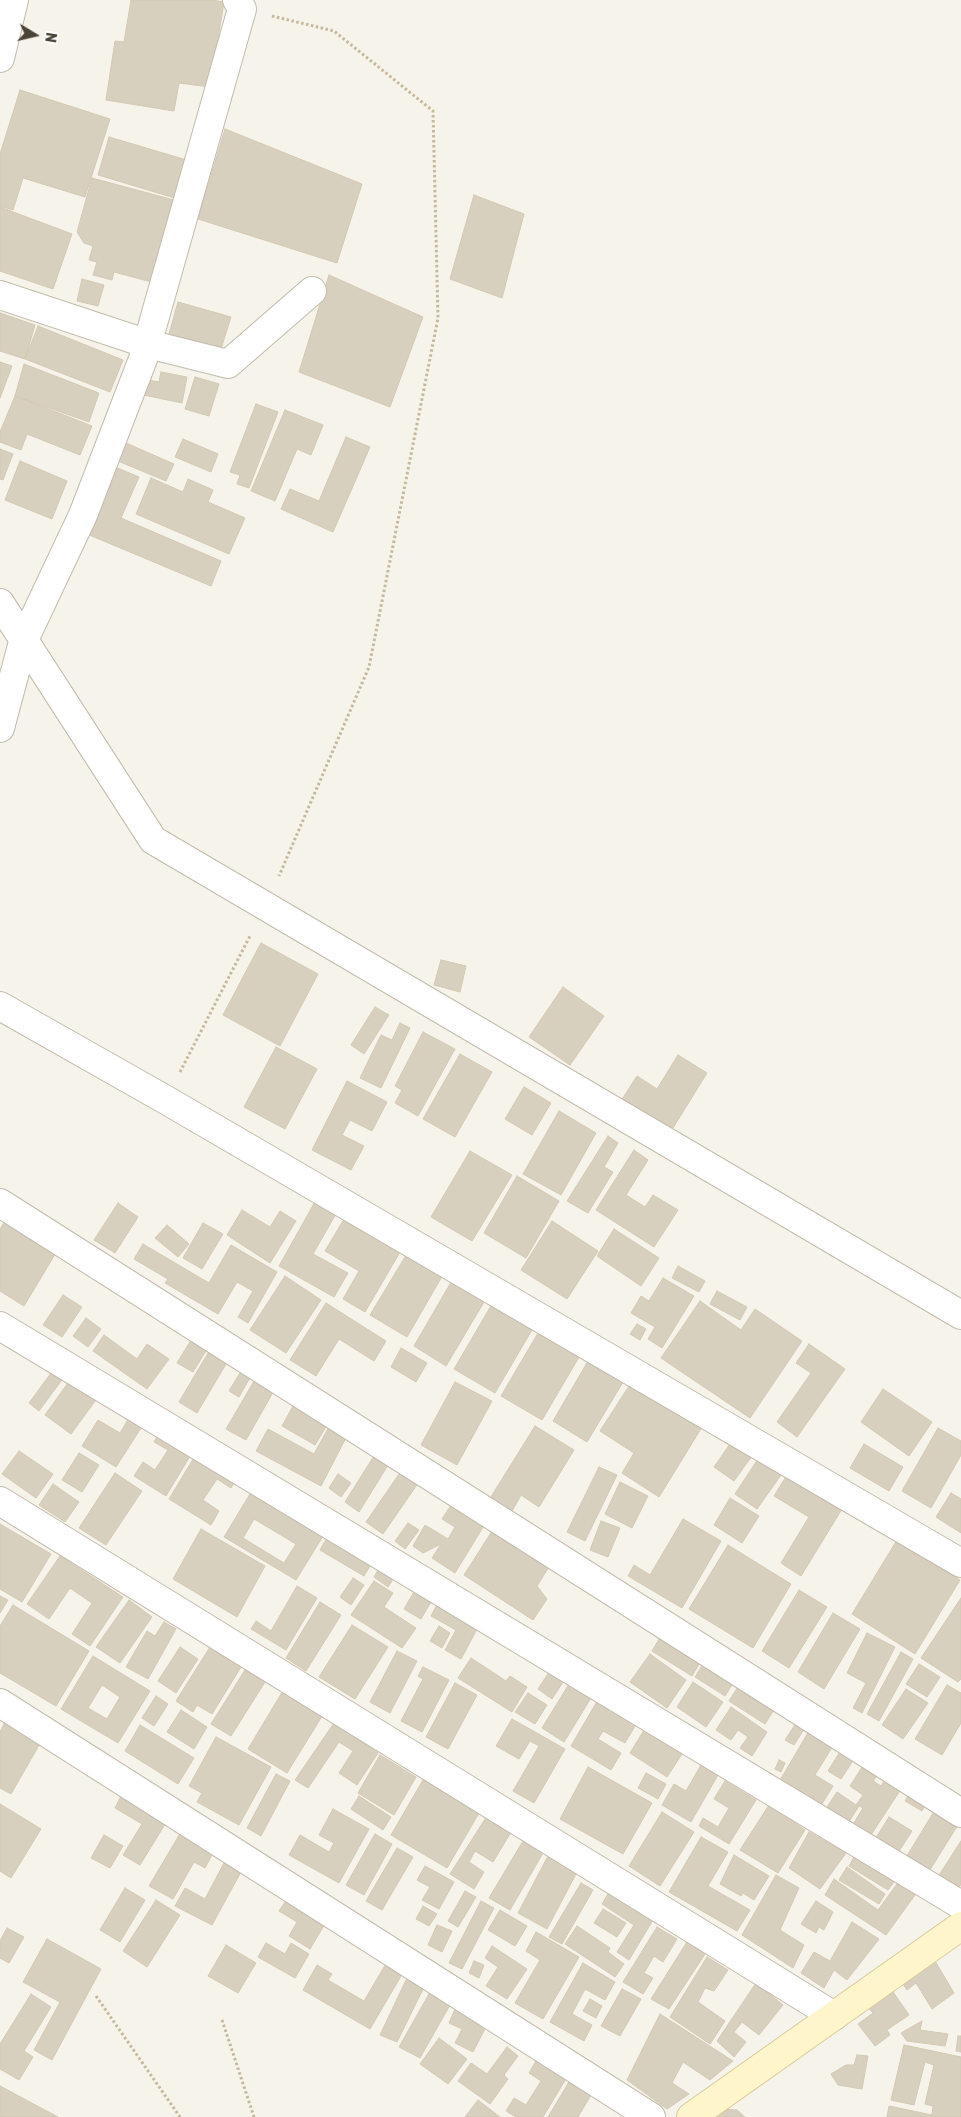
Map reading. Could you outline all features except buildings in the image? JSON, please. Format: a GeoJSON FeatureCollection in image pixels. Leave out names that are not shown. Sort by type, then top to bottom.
{"type":"FeatureCollection","features":[{"type":"Feature","properties":{"kind":"street"},"geometry":{"type":"LineString","coordinates":[[0,58],[14,0]]}},
{"type":"Feature","properties":{"kind":"street"},"geometry":{"type":"LineString","coordinates":[[0,728],[23,642],[84,515],[148,344],[239,5]]}},
{"type":"Feature","properties":{"kind":"street"},"geometry":{"type":"LineString","coordinates":[[0,295],[148,344],[228,364],[312,291]]}},
{"type":"Feature","properties":{"kind":"street"},"geometry":{"type":"LineString","coordinates":[[0,603],[23,642],[153,840],[961,1315]]}},
{"type":"Feature","properties":{"kind":"street"},"geometry":{"type":"LineString","coordinates":[[0,1006],[166,1100],[961,1563]]}},
{"type":"Feature","properties":{"kind":"street"},"geometry":{"type":"LineString","coordinates":[[0,1203],[961,1813]]}},
{"type":"Feature","properties":{"kind":"street"},"geometry":{"type":"LineString","coordinates":[[0,1326],[961,1905]]}},
{"type":"Feature","properties":{"kind":"street"},"geometry":{"type":"LineString","coordinates":[[0,1501],[834,2016]]}},
{"type":"Feature","properties":{"kind":"street"},"geometry":{"type":"LineString","coordinates":[[0,1703],[651,2117]]}},
{"type":"Feature","properties":{"kind":"street"},"geometry":{"type":"LineString","coordinates":[[691,2117],[961,1926]]}},
{"type":"Feature","properties":{"kind":"path"},"geometry":{"type":"LineString","coordinates":[[166,1100],[266,906],[369,667],[438,318],[433,111],[334,31],[239,5]]}},
{"type":"Feature","properties":{"kind":"path"},"geometry":{"type":"LineString","coordinates":[[96,1996],[180,2117]]}},
{"type":"Feature","properties":{"kind":"path"},"geometry":{"type":"LineString","coordinates":[[222,2020],[254,2117]]}}]}
